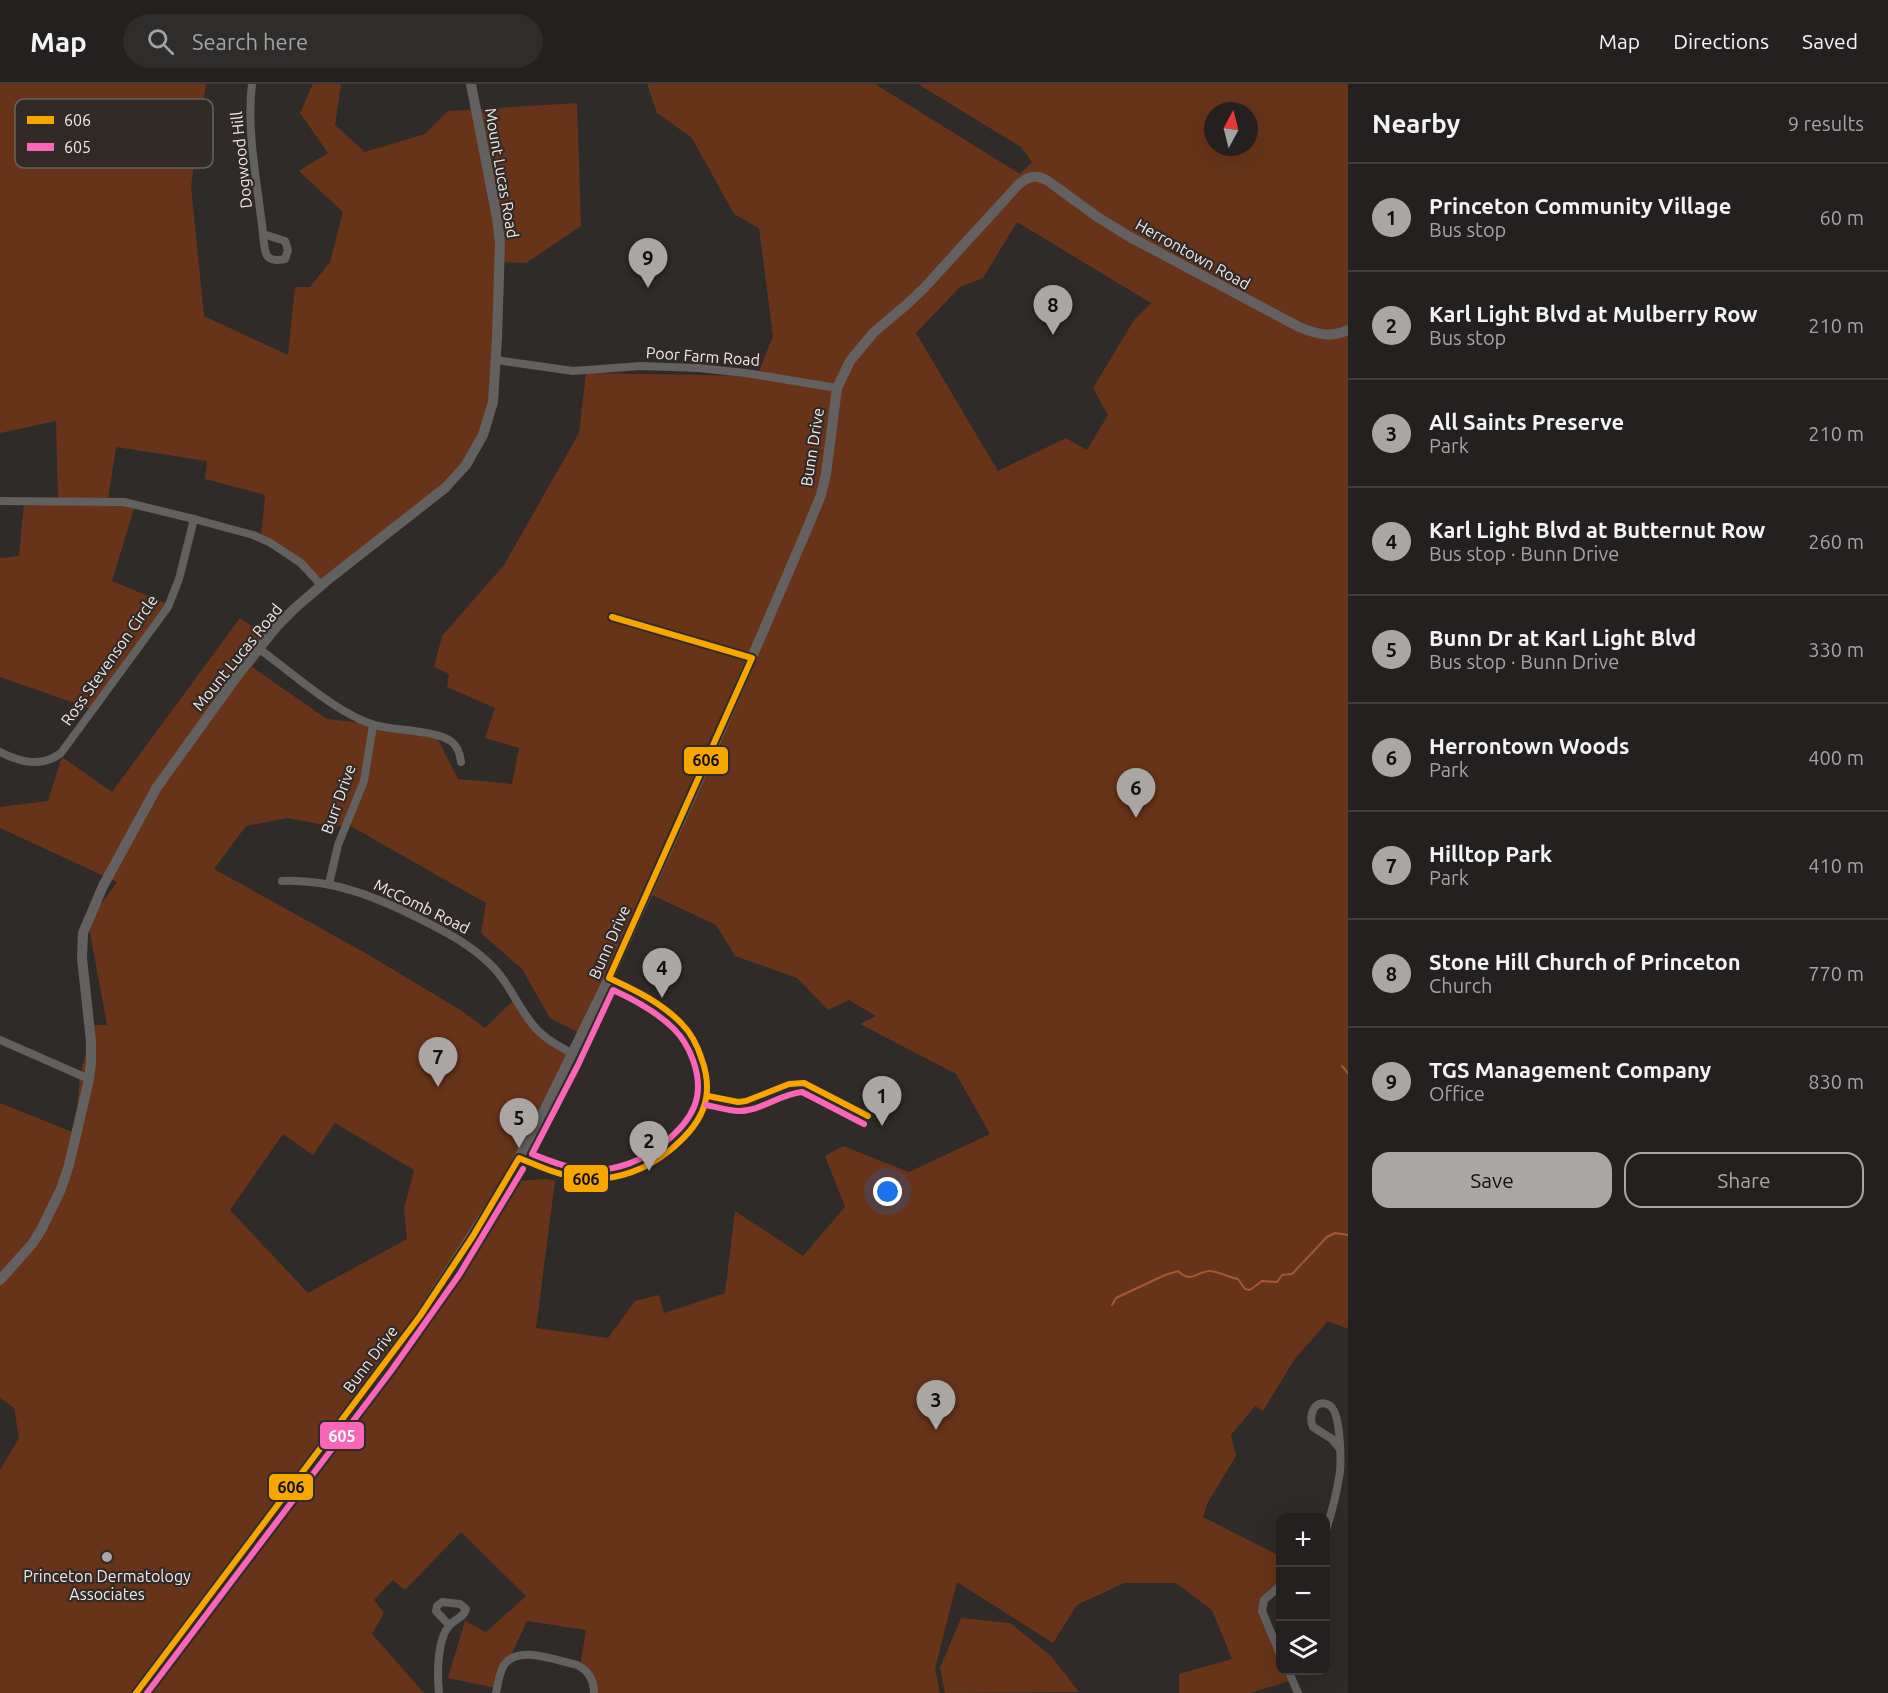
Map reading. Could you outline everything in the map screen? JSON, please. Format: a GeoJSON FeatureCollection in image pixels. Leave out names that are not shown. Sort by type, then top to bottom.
{"type":"FeatureCollection","features":[{"type":"Feature","properties":{"kind":"street","name":"Dogwood Hill"},"geometry":{"type":"LineString","coordinates":[[252,84],[250,113],[264,234]]}},
{"type":"Feature","properties":{"kind":"street","name":"Mount Lucas Road"},"geometry":{"type":"LineString","coordinates":[[0,1280],[32,1244],[51,1211],[69,1165],[89,1079],[91,1042],[81,945],[86,922],[157,787],[258,648],[295,608],[321,585],[444,488],[466,465],[476,449],[488,420],[493,402],[496,360],[500,243],[471,84]]}},
{"type":"Feature","properties":{"kind":"street","name":"Herrontown Road"},"geometry":{"type":"LineString","coordinates":[[1032,177],[1041,177],[1130,237],[1299,327],[1328,336],[1348,330]]}},
{"type":"Feature","properties":{"kind":"street","name":"Bunn Drive"},"geometry":{"type":"LineString","coordinates":[[136,1693],[420,1316],[503,1187],[538,1123],[573,1054],[709,758],[814,513],[829,462],[837,388],[850,361],[866,340],[914,298],[1018,185],[1032,177]]}},
{"type":"Feature","properties":{"kind":"street","name":"Poor Farm Road"},"geometry":{"type":"LineString","coordinates":[[496,360],[573,370],[647,366],[698,368],[746,373],[837,388]]}},
{"type":"Feature","properties":{"kind":"street"},"geometry":{"type":"LineString","coordinates":[[0,501],[124,502],[194,519],[253,535],[269,542],[301,563],[321,585]]}},
{"type":"Feature","properties":{"kind":"street","name":"Ross Stevenson Circle"},"geometry":{"type":"LineString","coordinates":[[0,752],[20,760],[40,762],[55,758],[61,753],[168,606],[179,579],[194,519]]}},
{"type":"Feature","properties":{"kind":"street"},"geometry":{"type":"LineString","coordinates":[[258,648],[339,708],[387,728],[448,739],[457,748],[461,762]]}},
{"type":"Feature","properties":{"kind":"street","name":"Burr Drive"},"geometry":{"type":"LineString","coordinates":[[329,884],[338,845],[364,781],[373,724]]}},
{"type":"Feature","properties":{"kind":"street","name":"McComb Road"},"geometry":{"type":"LineString","coordinates":[[282,881],[313,881],[364,894],[397,907],[451,934],[482,956],[507,984],[525,1014],[541,1034],[573,1054]]}},
{"type":"Feature","properties":{"kind":"street"},"geometry":{"type":"LineString","coordinates":[[0,1040],[89,1079]]}},
{"type":"Feature","properties":{"kind":"street"},"geometry":{"type":"LineString","coordinates":[[1330,1518],[1340,1470],[1338,1419],[1334,1409],[1327,1404],[1318,1404],[1312,1410],[1311,1423],[1316,1431],[1327,1436],[1339,1448]]}},
{"type":"Feature","properties":{"kind":"street"},"geometry":{"type":"LineString","coordinates":[[1276,1590],[1264,1600],[1263,1611],[1276,1642]]}},
{"type":"Feature","properties":{"kind":"street"},"geometry":{"type":"LineString","coordinates":[[439,1693],[437,1678],[440,1647],[449,1625]]}},
{"type":"Feature","properties":{"kind":"street"},"geometry":{"type":"LineString","coordinates":[[496,1693],[505,1664],[515,1656],[528,1654],[583,1668],[591,1678],[594,1693]]}},
{"type":"Feature","properties":{"kind":"street"},"geometry":{"type":"LineString","coordinates":[[1290,1675],[1298,1693]]}},
{"type":"Feature","properties":{"kind":"shaded area"},"geometry":{"type":"Polygon","coordinates":[[[0,84],[206,84],[204,99],[15,99],[15,168],[194,168],[191,186],[204,316],[288,355],[295,287],[310,287],[330,262],[343,212],[299,171],[328,153],[300,113],[313,84],[341,84],[335,125],[365,152],[425,134],[448,111],[577,103],[581,226],[526,263],[499,262],[487,421],[462,469],[325,588],[261,538],[265,495],[205,479],[207,461],[116,447],[108,499],[135,505],[112,581],[172,606],[97,711],[0,677],[0,558],[19,556],[24,503],[58,502],[56,421],[0,433],[0,84]]]}},
{"type":"Feature","properties":{"kind":"shaded area"},"geometry":{"type":"Polygon","coordinates":[[[647,84],[875,84],[1020,174],[1032,162],[1021,147],[918,84],[1348,84],[1348,1329],[1328,1321],[1294,1360],[1263,1411],[1255,1406],[1231,1435],[1236,1456],[1208,1502],[1203,1517],[1276,1554],[1276,1591],[1263,1602],[1276,1637],[1276,1675],[1291,1675],[1293,1680],[1250,1693],[1179,1693],[1179,1674],[1232,1659],[1212,1610],[1176,1583],[1124,1583],[1077,1605],[1053,1643],[957,1582],[935,1669],[940,1693],[594,1693],[580,1667],[586,1630],[527,1621],[496,1688],[448,1678],[465,1621],[486,1632],[526,1596],[461,1532],[405,1590],[393,1580],[374,1600],[384,1613],[372,1634],[424,1693],[0,1693],[0,1470],[19,1438],[14,1408],[0,1398],[0,1103],[75,1133],[80,1076],[93,1025],[107,1025],[88,922],[117,882],[0,828],[0,807],[48,801],[62,757],[112,792],[240,618],[272,640],[252,667],[327,719],[373,724],[436,736],[458,779],[512,784],[519,748],[485,738],[495,708],[447,687],[449,674],[434,667],[442,636],[504,565],[579,433],[586,373],[757,376],[773,336],[759,228],[734,214],[692,138],[657,113],[647,84]],[[1017,222],[983,278],[960,287],[916,333],[998,471],[1066,438],[1087,450],[1108,415],[1093,388],[1134,320],[1151,303],[1017,222]],[[287,818],[246,826],[214,869],[369,955],[462,1011],[485,1028],[516,998],[532,1024],[573,1054],[507,1182],[546,1179],[555,1181],[536,1328],[608,1338],[635,1301],[659,1295],[664,1313],[725,1293],[735,1211],[803,1256],[845,1207],[825,1156],[843,1146],[909,1172],[990,1134],[956,1074],[860,1024],[876,1016],[849,1000],[828,1010],[797,978],[735,956],[716,925],[650,894],[587,1037],[550,1018],[522,969],[481,933],[486,903],[347,824],[335,827],[287,818]],[[335,1123],[313,1155],[283,1134],[230,1210],[308,1293],[407,1239],[404,1209],[414,1170],[335,1123]]]}},
{"type":"Feature","properties":{"kind":"shaded area"},"geometry":{"type":"Polygon","coordinates":[[[961,1618],[1010,1623],[1051,1656],[1079,1692],[945,1693],[940,1668],[961,1618]]]}},
{"type":"Feature","properties":{"kind":"waterway"},"geometry":{"type":"LineString","coordinates":[[1342,1066],[1348,1073]]}},
{"type":"Feature","properties":{"kind":"waterway"},"geometry":{"type":"LineString","coordinates":[[1112,1305],[1116,1298],[1178,1271],[1186,1277],[1209,1271],[1215,1272],[1238,1279],[1245,1289],[1250,1290],[1262,1281],[1277,1282],[1282,1275],[1292,1274],[1327,1237],[1335,1233],[1348,1235]]}},
{"type":"Feature","properties":{"kind":"transit line","name":"606"},"geometry":{"type":"LineString","coordinates":[[136,1693],[420,1316],[473,1236],[519,1158],[571,1177],[611,1178],[642,1168],[669,1151],[689,1132],[702,1111],[706,1099],[706,1074],[699,1050],[689,1032],[657,1003],[609,978],[752,658],[612,617]]}},
{"type":"Feature","properties":{"kind":"transit line","name":"605"},"geometry":{"type":"LineString","coordinates":[[613,990],[653,1012],[674,1029],[683,1040],[697,1073],[698,1085],[694,1106],[683,1125],[664,1143],[638,1160],[619,1167],[599,1170],[582,1169],[532,1154],[578,1065],[613,990]]}},
{"type":"Feature","properties":{"kind":"transit line","name":"606"},"geometry":{"type":"LineString","coordinates":[[708,1096],[738,1102],[746,1101],[789,1084],[804,1083],[868,1116]]}},
{"type":"Feature","properties":{"kind":"transit line","name":"605"},"geometry":{"type":"LineString","coordinates":[[706,1105],[739,1111],[747,1110],[802,1092],[864,1124]]}},
{"type":"Feature","properties":{"kind":"transit line","name":"605"},"geometry":{"type":"LineString","coordinates":[[147,1693],[391,1371],[459,1275],[523,1169]]}},
{"type":"Feature","properties":{"kind":"place","name":"TGS Management Company"},"geometry":{"type":"Point","coordinates":[648,288]}},
{"type":"Feature","properties":{"kind":"place","name":"Stone Hill Church of Princeton"},"geometry":{"type":"Point","coordinates":[1053,335]}},
{"type":"Feature","properties":{"kind":"place","name":"Herrontown Woods"},"geometry":{"type":"Point","coordinates":[1136,818]}},
{"type":"Feature","properties":{"kind":"place","name":"Karl Light Blvd at Butternut Row"},"geometry":{"type":"Point","coordinates":[662,998]}},
{"type":"Feature","properties":{"kind":"place","name":"Hilltop Park"},"geometry":{"type":"Point","coordinates":[438,1087]}},
{"type":"Feature","properties":{"kind":"place","name":"Princeton Community Village"},"geometry":{"type":"Point","coordinates":[882,1126]}},
{"type":"Feature","properties":{"kind":"place","name":"Bunn Dr at Karl Light Blvd"},"geometry":{"type":"Point","coordinates":[519,1148]}},
{"type":"Feature","properties":{"kind":"place","name":"Karl Light Blvd at Mulberry Row"},"geometry":{"type":"Point","coordinates":[649,1171]}},
{"type":"Feature","properties":{"kind":"place","name":"All Saints Preserve"},"geometry":{"type":"Point","coordinates":[936,1430]}},
{"type":"Feature","properties":{"kind":"place","name":"Princeton Dermatology Associates"},"geometry":{"type":"Point","coordinates":[107,1557]}}]}
